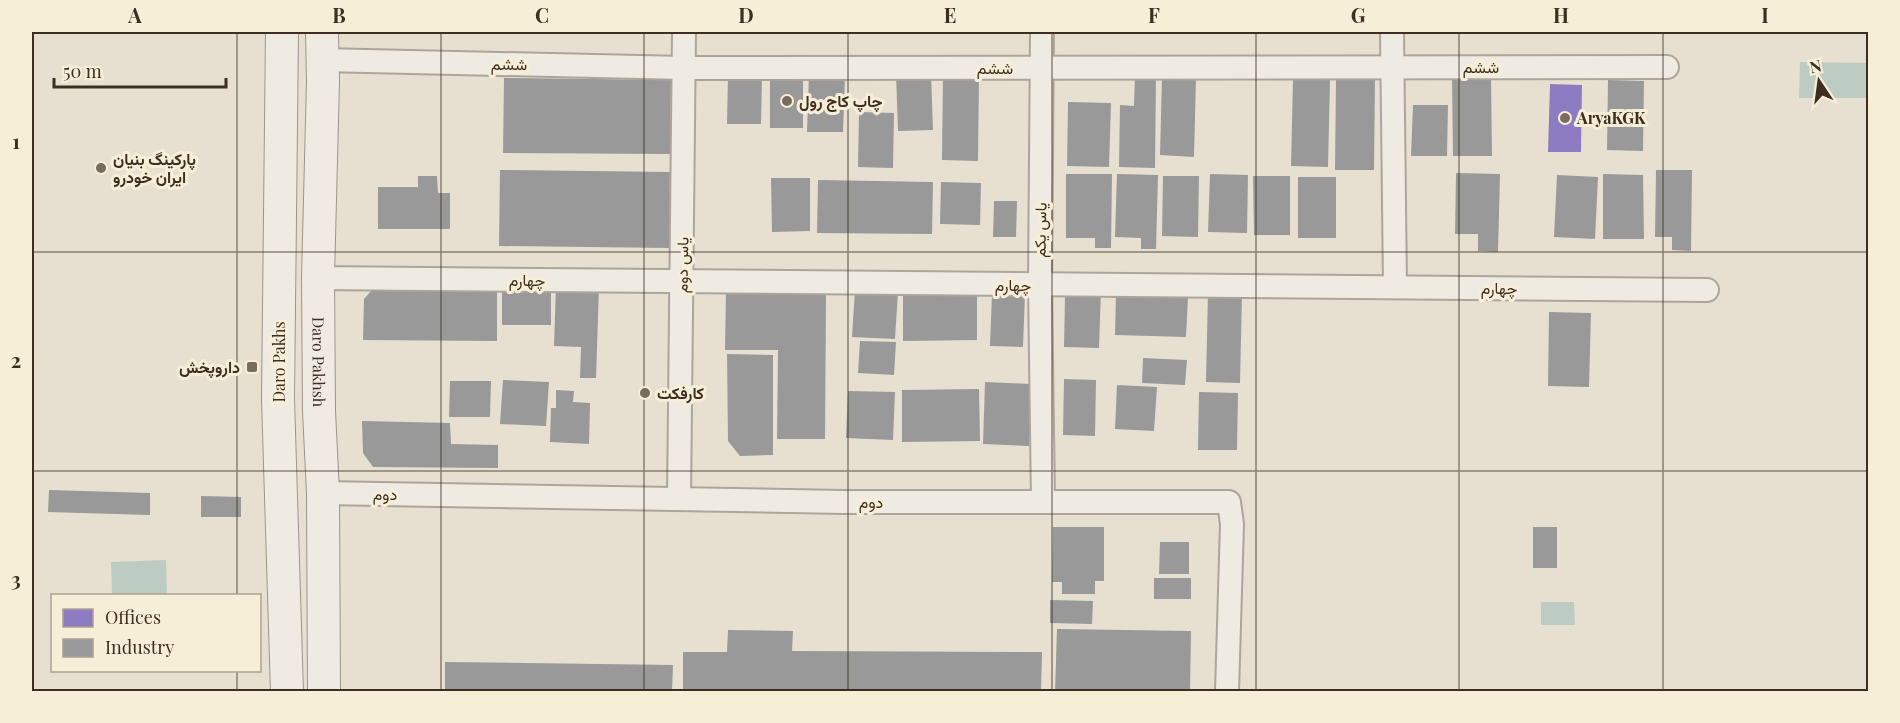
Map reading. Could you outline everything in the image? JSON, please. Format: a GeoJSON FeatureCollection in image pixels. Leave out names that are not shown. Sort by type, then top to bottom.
{"type":"FeatureCollection","features":[{"type":"Feature","properties":{"kind":"street","name":"Daro Pakhs"},"geometry":{"type":"LineString","coordinates":[[282,32],[278,399],[286,692]]}},
{"type":"Feature","properties":{"kind":"street","name":"یاس دوم"},"geometry":{"type":"LineString","coordinates":[[679,499],[684,32]]}},
{"type":"Feature","properties":{"kind":"street","name":"یاس یکم"},"geometry":{"type":"LineString","coordinates":[[1042,32],[1040,285],[1042,501]]}},
{"type":"Feature","properties":{"kind":"street"},"geometry":{"type":"LineString","coordinates":[[1392,32],[1395,287]]}},
{"type":"Feature","properties":{"kind":"street","name":"ششم"},"geometry":{"type":"LineString","coordinates":[[322,46],[684,68],[1667,67]]}},
{"type":"Feature","properties":{"kind":"street","name":"Daro Pakhsh"},"geometry":{"type":"LineString","coordinates":[[322,46],[318,278],[319,411],[323,493],[324,692]]}},
{"type":"Feature","properties":{"kind":"street","name":"چهارم"},"geometry":{"type":"LineString","coordinates":[[318,278],[1707,290]]}},
{"type":"Feature","properties":{"kind":"street"},"geometry":{"type":"LineString","coordinates":[[278,399],[298,422],[319,411]]}},
{"type":"Feature","properties":{"kind":"street","name":"دوم"},"geometry":{"type":"LineString","coordinates":[[323,493],[844,502],[1229,502],[1232,524],[1227,692]]}},
{"type":"Feature","properties":{"kind":"shaded area"},"geometry":{"type":"Polygon","coordinates":[[[1800,62],[1868,63],[1868,98],[1799,98],[1800,62]]]}},
{"type":"Feature","properties":{"kind":"shaded area"},"geometry":{"type":"Polygon","coordinates":[[[166,560],[167,594],[112,594],[111,562],[166,560]]]}},
{"type":"Feature","properties":{"kind":"shaded area"},"geometry":{"type":"Polygon","coordinates":[[[1541,602],[1574,602],[1575,625],[1541,625],[1541,602]]]}},
{"type":"Feature","properties":{"kind":"building: Offices","name":"AryaKGK"},"geometry":{"type":"Polygon","coordinates":[[[1550,84],[1582,85],[1581,152],[1548,152],[1550,84]]]}},
{"type":"Feature","properties":{"kind":"building: Industry","name":"چاپ کاج رول"},"geometry":{"type":"Polygon","coordinates":[[[770,73],[803,73],[803,128],[770,128],[770,73]]]}},
{"type":"Feature","properties":{"kind":"building: Industry"},"geometry":{"type":"Polygon","coordinates":[[[931,73],[933,130],[898,131],[896,74],[931,73]]]}},
{"type":"Feature","properties":{"kind":"building: Industry"},"geometry":{"type":"Polygon","coordinates":[[[728,74],[762,75],[761,124],[727,124],[728,74]]]}},
{"type":"Feature","properties":{"kind":"building: Industry"},"geometry":{"type":"Polygon","coordinates":[[[809,74],[845,75],[843,132],[807,132],[809,74]]]}},
{"type":"Feature","properties":{"kind":"building: Industry"},"geometry":{"type":"Polygon","coordinates":[[[943,75],[979,75],[978,161],[942,160],[943,75]]]}},
{"type":"Feature","properties":{"kind":"building: Industry"},"geometry":{"type":"Polygon","coordinates":[[[1135,75],[1156,76],[1155,168],[1119,167],[1120,105],[1134,106],[1135,75]]]}},
{"type":"Feature","properties":{"kind":"building: Industry"},"geometry":{"type":"Polygon","coordinates":[[[1162,76],[1196,77],[1194,157],[1160,155],[1162,76]]]}},
{"type":"Feature","properties":{"kind":"building: Industry"},"geometry":{"type":"Polygon","coordinates":[[[504,78],[671,80],[670,154],[503,153],[504,78]]]}},
{"type":"Feature","properties":{"kind":"building: Industry"},"geometry":{"type":"Polygon","coordinates":[[[1491,78],[1492,156],[1453,156],[1452,79],[1491,78]]]}},
{"type":"Feature","properties":{"kind":"building: Industry"},"geometry":{"type":"Polygon","coordinates":[[[1293,79],[1330,80],[1328,167],[1291,166],[1293,79]]]}},
{"type":"Feature","properties":{"kind":"building: Industry"},"geometry":{"type":"Polygon","coordinates":[[[1336,79],[1375,80],[1374,170],[1335,170],[1336,79]]]}},
{"type":"Feature","properties":{"kind":"building: Industry"},"geometry":{"type":"Polygon","coordinates":[[[1608,80],[1644,81],[1643,151],[1607,150],[1608,80]]]}},
{"type":"Feature","properties":{"kind":"building: Industry"},"geometry":{"type":"Polygon","coordinates":[[[1068,102],[1111,103],[1109,167],[1067,166],[1068,102]]]}},
{"type":"Feature","properties":{"kind":"building: Industry"},"geometry":{"type":"Polygon","coordinates":[[[1413,105],[1448,105],[1447,156],[1411,156],[1413,105]]]}},
{"type":"Feature","properties":{"kind":"building: Industry"},"geometry":{"type":"Polygon","coordinates":[[[859,112],[894,113],[893,168],[858,167],[859,112]]]}},
{"type":"Feature","properties":{"kind":"building: Industry"},"geometry":{"type":"Polygon","coordinates":[[[500,170],[670,172],[669,248],[499,246],[500,170]]]}},
{"type":"Feature","properties":{"kind":"building: Industry"},"geometry":{"type":"Polygon","coordinates":[[[1656,170],[1692,170],[1691,251],[1672,250],[1672,237],[1655,237],[1656,170]]]}},
{"type":"Feature","properties":{"kind":"building: Industry"},"geometry":{"type":"Polygon","coordinates":[[[1456,173],[1500,174],[1498,252],[1478,251],[1478,234],[1455,234],[1456,173]]]}},
{"type":"Feature","properties":{"kind":"building: Industry"},"geometry":{"type":"Polygon","coordinates":[[[1066,174],[1112,174],[1111,248],[1095,248],[1095,238],[1066,238],[1066,174]]]}},
{"type":"Feature","properties":{"kind":"building: Industry"},"geometry":{"type":"Polygon","coordinates":[[[1117,174],[1158,175],[1156,249],[1141,249],[1141,238],[1115,237],[1117,174]]]}},
{"type":"Feature","properties":{"kind":"building: Industry"},"geometry":{"type":"Polygon","coordinates":[[[1210,174],[1248,175],[1247,233],[1208,232],[1210,174]]]}},
{"type":"Feature","properties":{"kind":"building: Industry"},"geometry":{"type":"Polygon","coordinates":[[[1603,174],[1643,175],[1644,239],[1603,239],[1603,174]]]}},
{"type":"Feature","properties":{"kind":"building: Industry"},"geometry":{"type":"Polygon","coordinates":[[[1557,175],[1598,177],[1595,239],[1554,237],[1557,175]]]}},
{"type":"Feature","properties":{"kind":"building: Industry"},"geometry":{"type":"Polygon","coordinates":[[[418,176],[437,176],[438,193],[450,193],[450,229],[378,229],[378,187],[418,187],[418,176]]]}},
{"type":"Feature","properties":{"kind":"building: Industry"},"geometry":{"type":"Polygon","coordinates":[[[1163,176],[1199,176],[1198,237],[1162,236],[1163,176]]]}},
{"type":"Feature","properties":{"kind":"building: Industry"},"geometry":{"type":"Polygon","coordinates":[[[1253,176],[1290,176],[1290,235],[1254,235],[1253,176]]]}},
{"type":"Feature","properties":{"kind":"building: Industry"},"geometry":{"type":"Polygon","coordinates":[[[1298,177],[1336,177],[1336,238],[1298,238],[1298,177]]]}},
{"type":"Feature","properties":{"kind":"building: Industry"},"geometry":{"type":"Polygon","coordinates":[[[771,178],[810,178],[810,231],[772,232],[771,178]]]}},
{"type":"Feature","properties":{"kind":"building: Industry"},"geometry":{"type":"Polygon","coordinates":[[[818,180],[933,182],[932,234],[817,233],[818,180]]]}},
{"type":"Feature","properties":{"kind":"building: Industry"},"geometry":{"type":"Polygon","coordinates":[[[941,182],[981,183],[980,225],[940,224],[941,182]]]}},
{"type":"Feature","properties":{"kind":"building: Industry"},"geometry":{"type":"Polygon","coordinates":[[[994,201],[1017,201],[1016,237],[993,237],[994,201]]]}},
{"type":"Feature","properties":{"kind":"building: Industry"},"geometry":{"type":"Polygon","coordinates":[[[556,286],[599,287],[596,378],[580,378],[581,347],[554,346],[556,286]]]}},
{"type":"Feature","properties":{"kind":"building: Industry"},"geometry":{"type":"Polygon","coordinates":[[[502,287],[551,287],[551,325],[502,325],[502,287]]]}},
{"type":"Feature","properties":{"kind":"building: Industry"},"geometry":{"type":"Polygon","coordinates":[[[1071,289],[1101,290],[1099,348],[1064,347],[1065,297],[1071,289]]]}},
{"type":"Feature","properties":{"kind":"building: Industry"},"geometry":{"type":"Polygon","coordinates":[[[372,290],[497,291],[497,341],[363,340],[364,299],[372,290]]]}},
{"type":"Feature","properties":{"kind":"building: Industry"},"geometry":{"type":"Polygon","coordinates":[[[855,290],[898,292],[895,339],[852,337],[855,290]]]}},
{"type":"Feature","properties":{"kind":"building: Industry"},"geometry":{"type":"Polygon","coordinates":[[[903,290],[977,290],[977,340],[903,341],[903,290]]]}},
{"type":"Feature","properties":{"kind":"building: Industry"},"geometry":{"type":"Polygon","coordinates":[[[726,291],[826,291],[825,439],[777,439],[778,350],[725,350],[726,291]]]}},
{"type":"Feature","properties":{"kind":"building: Industry"},"geometry":{"type":"Polygon","coordinates":[[[1208,292],[1242,293],[1240,383],[1206,382],[1208,292]]]}},
{"type":"Feature","properties":{"kind":"building: Industry"},"geometry":{"type":"Polygon","coordinates":[[[992,293],[1025,294],[1023,347],[990,346],[992,293]]]}},
{"type":"Feature","properties":{"kind":"building: Industry"},"geometry":{"type":"Polygon","coordinates":[[[1116,294],[1188,297],[1186,337],[1115,335],[1116,294]]]}},
{"type":"Feature","properties":{"kind":"building: Industry"},"geometry":{"type":"Polygon","coordinates":[[[1549,312],[1591,313],[1589,387],[1548,386],[1549,312]]]}},
{"type":"Feature","properties":{"kind":"building: Industry"},"geometry":{"type":"Polygon","coordinates":[[[860,341],[896,342],[894,375],[858,373],[860,341]]]}},
{"type":"Feature","properties":{"kind":"building: Industry"},"geometry":{"type":"Polygon","coordinates":[[[727,354],[773,355],[773,455],[740,456],[728,441],[727,354]]]}},
{"type":"Feature","properties":{"kind":"building: Industry"},"geometry":{"type":"Polygon","coordinates":[[[1143,358],[1187,360],[1185,385],[1142,383],[1143,358]]]}},
{"type":"Feature","properties":{"kind":"building: Industry"},"geometry":{"type":"Polygon","coordinates":[[[1064,379],[1096,380],[1095,436],[1063,435],[1064,379]]]}},
{"type":"Feature","properties":{"kind":"building: Industry"},"geometry":{"type":"Polygon","coordinates":[[[503,380],[549,382],[546,426],[500,424],[503,380]]]}},
{"type":"Feature","properties":{"kind":"building: Industry"},"geometry":{"type":"Polygon","coordinates":[[[450,381],[491,381],[490,417],[449,417],[450,381]]]}},
{"type":"Feature","properties":{"kind":"building: Industry"},"geometry":{"type":"Polygon","coordinates":[[[985,382],[1031,384],[1029,446],[983,444],[985,382]]]}},
{"type":"Feature","properties":{"kind":"building: Industry"},"geometry":{"type":"Polygon","coordinates":[[[1117,385],[1157,387],[1154,431],[1115,429],[1117,385]]]}},
{"type":"Feature","properties":{"kind":"building: Industry"},"geometry":{"type":"Polygon","coordinates":[[[979,389],[980,441],[902,442],[902,390],[979,389]]]}},
{"type":"Feature","properties":{"kind":"building: Industry"},"geometry":{"type":"Polygon","coordinates":[[[556,390],[574,391],[573,402],[590,403],[589,444],[550,442],[551,408],[556,408],[556,390]]]}},
{"type":"Feature","properties":{"kind":"building: Industry"},"geometry":{"type":"Polygon","coordinates":[[[848,391],[895,392],[893,440],[846,438],[848,391]]]}},
{"type":"Feature","properties":{"kind":"building: Industry"},"geometry":{"type":"Polygon","coordinates":[[[1199,392],[1238,393],[1237,450],[1198,450],[1199,392]]]}},
{"type":"Feature","properties":{"kind":"building: Industry"},"geometry":{"type":"Polygon","coordinates":[[[362,421],[450,423],[451,444],[498,445],[498,468],[373,467],[363,453],[362,421]]]}},
{"type":"Feature","properties":{"kind":"building: Industry"},"geometry":{"type":"Polygon","coordinates":[[[49,490],[150,493],[150,515],[48,512],[49,490]]]}},
{"type":"Feature","properties":{"kind":"building: Industry"},"geometry":{"type":"Polygon","coordinates":[[[201,496],[241,497],[241,517],[201,517],[201,496]]]}},
{"type":"Feature","properties":{"kind":"building: Industry"},"geometry":{"type":"Polygon","coordinates":[[[1053,527],[1104,527],[1104,581],[1095,581],[1095,594],[1062,594],[1062,582],[1052,582],[1053,527]]]}},
{"type":"Feature","properties":{"kind":"building: Industry"},"geometry":{"type":"Polygon","coordinates":[[[1533,527],[1557,527],[1557,568],[1533,568],[1533,527]]]}},
{"type":"Feature","properties":{"kind":"building: Industry"},"geometry":{"type":"Polygon","coordinates":[[[1160,542],[1189,542],[1189,574],[1159,574],[1160,542]]]}},
{"type":"Feature","properties":{"kind":"building: Industry"},"geometry":{"type":"Polygon","coordinates":[[[1154,578],[1191,578],[1191,599],[1154,599],[1154,578]]]}},
{"type":"Feature","properties":{"kind":"building: Industry"},"geometry":{"type":"Polygon","coordinates":[[[1050,600],[1093,601],[1092,624],[1050,623],[1050,600]]]}},
{"type":"Feature","properties":{"kind":"building: Industry"},"geometry":{"type":"Polygon","coordinates":[[[1057,629],[1191,631],[1190,692],[1055,692],[1057,629]]]}},
{"type":"Feature","properties":{"kind":"building: Industry"},"geometry":{"type":"Polygon","coordinates":[[[728,630],[793,631],[792,651],[1042,652],[1041,692],[683,692],[683,652],[727,652],[728,630]]]}},
{"type":"Feature","properties":{"kind":"building: Industry"},"geometry":{"type":"Polygon","coordinates":[[[445,662],[673,665],[672,692],[445,692],[445,662]]]}},
{"type":"Feature","properties":{"kind":"place","name":"چاپ کاج رول"},"geometry":{"type":"Point","coordinates":[787,101]}},
{"type":"Feature","properties":{"kind":"place","name":"AryaKGK"},"geometry":{"type":"Point","coordinates":[1565,118]}},
{"type":"Feature","properties":{"kind":"place","name":"پارکینگ بنیان ایران خودرو"},"geometry":{"type":"Point","coordinates":[101,168]}},
{"type":"Feature","properties":{"kind":"place","name":"داروپخش"},"geometry":{"type":"Point","coordinates":[252,367]}},
{"type":"Feature","properties":{"kind":"place","name":"کارفکت"},"geometry":{"type":"Point","coordinates":[645,393]}}]}
